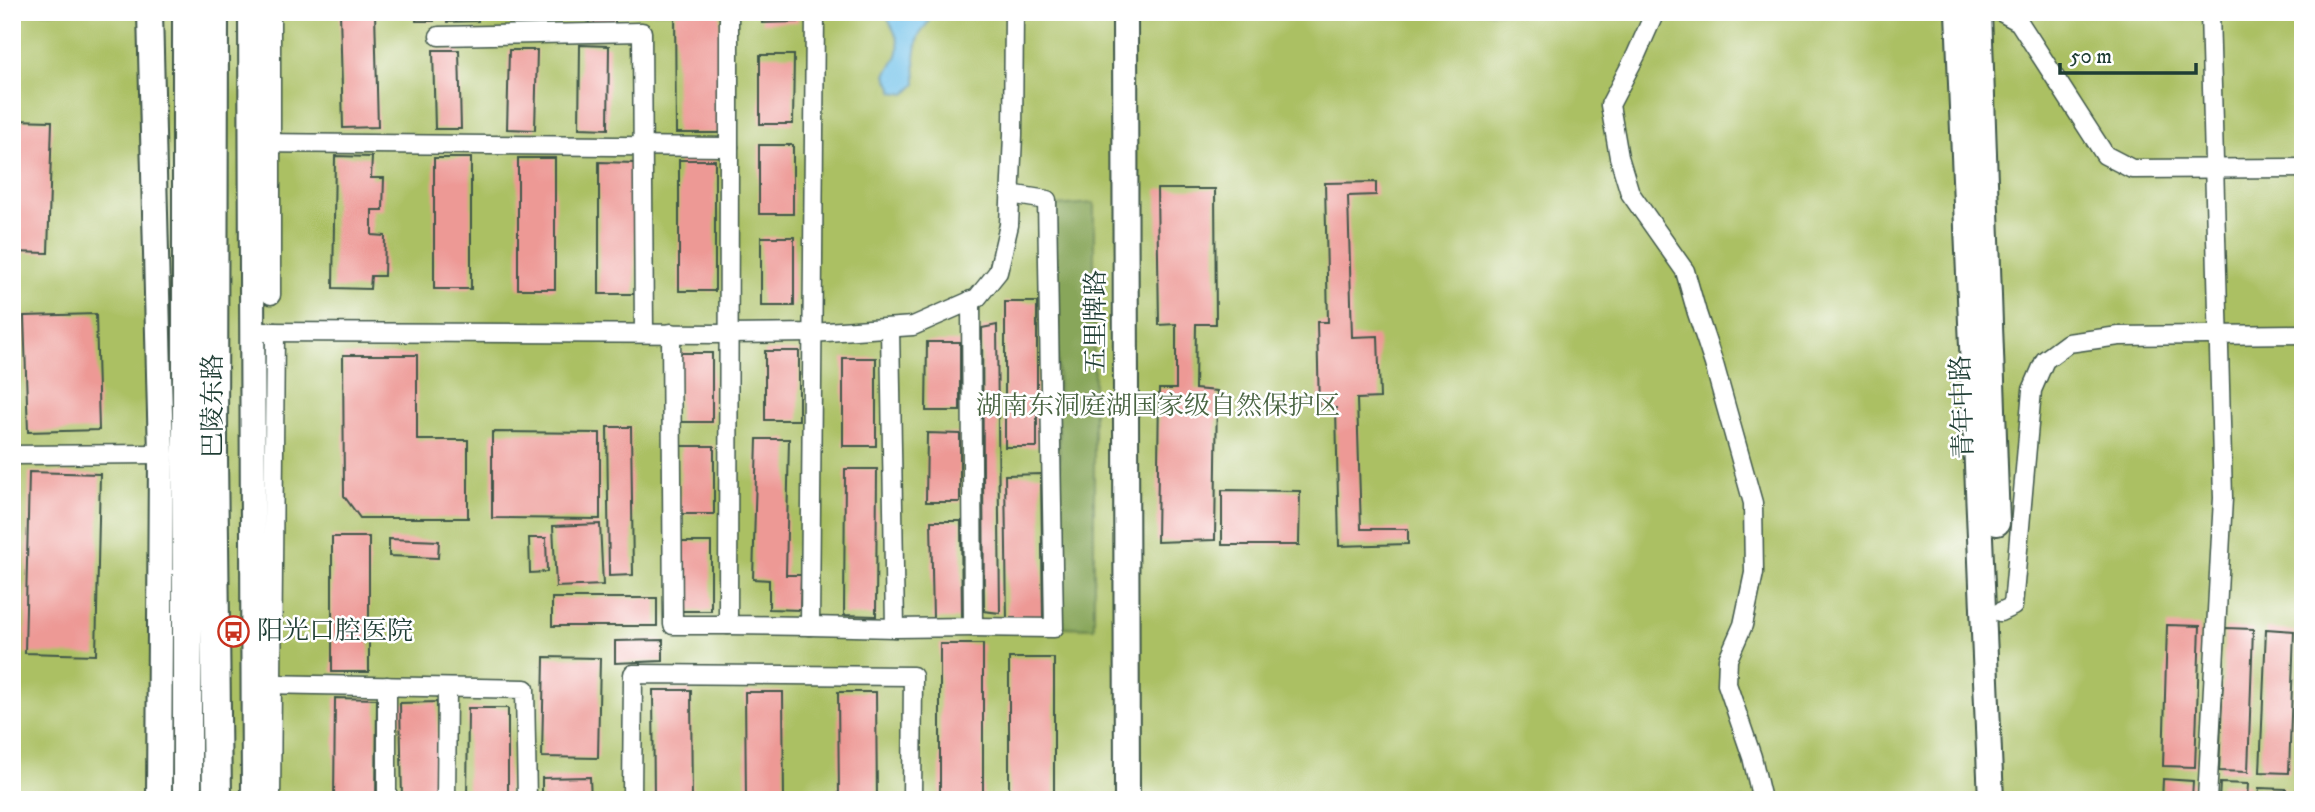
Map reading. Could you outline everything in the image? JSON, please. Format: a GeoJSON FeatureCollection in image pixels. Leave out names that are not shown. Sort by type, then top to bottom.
{"type":"FeatureCollection","features":[{"type":"Feature","properties":{"kind":"main road"},"geometry":{"type":"LineString","coordinates":[[150,12],[161,454],[159,800]]}},
{"type":"Feature","properties":{"kind":"main road","name":"巴陵东路"},"geometry":{"type":"LineString","coordinates":[[187,12],[187,800]]}},
{"type":"Feature","properties":{"kind":"main road","name":"巴陵东路"},"geometry":{"type":"LineString","coordinates":[[214,12],[213,455],[217,800]]}},
{"type":"Feature","properties":{"kind":"main road"},"geometry":{"type":"LineString","coordinates":[[251,12],[251,143],[263,332],[263,684],[254,800]]}},
{"type":"Feature","properties":{"kind":"main road","name":"五里牌路"},"geometry":{"type":"LineString","coordinates":[[1110,12],[1112,800]]}},
{"type":"Feature","properties":{"kind":"main road","name":"五里牌路"},"geometry":{"type":"LineString","coordinates":[[1125,12],[1128,800]]}},
{"type":"Feature","properties":{"kind":"main road"},"geometry":{"type":"LineString","coordinates":[[1958,12],[1991,800]]}},
{"type":"Feature","properties":{"kind":"main road","name":"青年中路"},"geometry":{"type":"LineString","coordinates":[[1979,12],[2006,800]]}},
{"type":"Feature","properties":{"kind":"street"},"geometry":{"type":"LineString","coordinates":[[271,12],[271,295]]}},
{"type":"Feature","properties":{"kind":"street"},"geometry":{"type":"LineString","coordinates":[[728,625],[729,12]]}},
{"type":"Feature","properties":{"kind":"street"},"geometry":{"type":"LineString","coordinates":[[810,626],[815,12]]}},
{"type":"Feature","properties":{"kind":"street"},"geometry":{"type":"LineString","coordinates":[[263,332],[729,334],[812,333],[913,326],[977,298],[998,272],[1009,225],[1014,12]]}},
{"type":"Feature","properties":{"kind":"street"},"geometry":{"type":"LineString","coordinates":[[1655,12],[1610,105],[1619,157],[1630,193],[1685,271],[1753,503],[1755,573],[1743,625],[1728,659],[1727,684],[1752,757],[1762,800]]}},
{"type":"Feature","properties":{"kind":"street"},"geometry":{"type":"LineString","coordinates":[[2001,12],[2019,22],[2105,156],[2132,169],[2303,168]]}},
{"type":"Feature","properties":{"kind":"street"},"geometry":{"type":"LineString","coordinates":[[2207,800],[2223,498],[2210,12]]}},
{"type":"Feature","properties":{"kind":"street"},"geometry":{"type":"LineString","coordinates":[[439,36],[642,32],[644,333]]}},
{"type":"Feature","properties":{"kind":"street"},"geometry":{"type":"LineString","coordinates":[[251,143],[729,147]]}},
{"type":"Feature","properties":{"kind":"street"},"geometry":{"type":"LineString","coordinates":[[671,333],[673,625],[1054,628],[1047,200],[1010,194]]}},
{"type":"Feature","properties":{"kind":"street"},"geometry":{"type":"LineString","coordinates":[[971,300],[973,627]]}},
{"type":"Feature","properties":{"kind":"street"},"geometry":{"type":"LineString","coordinates":[[890,328],[895,628]]}},
{"type":"Feature","properties":{"kind":"street"},"geometry":{"type":"LineString","coordinates":[[2000,612],[2013,606],[2032,390],[2045,360],[2068,343],[2119,336],[2303,334]]}},
{"type":"Feature","properties":{"kind":"street"},"geometry":{"type":"LineString","coordinates":[[12,455],[161,454]]}},
{"type":"Feature","properties":{"kind":"street"},"geometry":{"type":"LineString","coordinates":[[632,800],[634,674],[912,676],[912,800]]}},
{"type":"Feature","properties":{"kind":"street"},"geometry":{"type":"LineString","coordinates":[[271,800],[263,684],[525,689],[527,800]]}},
{"type":"Feature","properties":{"kind":"street"},"geometry":{"type":"LineString","coordinates":[[387,686],[387,800]]}},
{"type":"Feature","properties":{"kind":"street"},"geometry":{"type":"LineString","coordinates":[[446,800],[447,688]]}},
{"type":"Feature","properties":{"kind":"green space","name":"湖南东洞庭湖国家级自然保护区"},"geometry":{"type":"Polygon","coordinates":[[[12,12],[2303,12],[2303,800],[12,800],[12,12]]]}},
{"type":"Feature","properties":{"kind":"green space"},"geometry":{"type":"Polygon","coordinates":[[[1094,203],[1094,628],[1062,627],[1055,206],[1094,203]]]}},
{"type":"Feature","properties":{"kind":"water"},"geometry":{"type":"Polygon","coordinates":[[[885,12],[935,12],[918,37],[915,57],[916,84],[906,94],[894,92],[886,75],[896,58],[898,44],[885,12]]]}},
{"type":"Feature","properties":{"kind":"building"},"geometry":{"type":"Polygon","coordinates":[[[340,12],[375,12],[378,127],[343,128],[340,12]]]}},
{"type":"Feature","properties":{"kind":"building"},"geometry":{"type":"Polygon","coordinates":[[[416,12],[434,12],[434,21],[416,21],[416,12]]]}},
{"type":"Feature","properties":{"kind":"building"},"geometry":{"type":"Polygon","coordinates":[[[447,12],[478,12],[478,21],[447,22],[447,12]]]}},
{"type":"Feature","properties":{"kind":"building"},"geometry":{"type":"Polygon","coordinates":[[[510,12],[553,12],[554,21],[510,21],[510,12]]]}},
{"type":"Feature","properties":{"kind":"building"},"geometry":{"type":"Polygon","coordinates":[[[588,12],[615,12],[615,25],[589,27],[588,12]]]}},
{"type":"Feature","properties":{"kind":"building"},"geometry":{"type":"Polygon","coordinates":[[[675,12],[720,12],[721,133],[676,133],[675,12]]]}},
{"type":"Feature","properties":{"kind":"building"},"geometry":{"type":"Polygon","coordinates":[[[761,12],[797,12],[798,22],[762,23],[761,12]]]}},
{"type":"Feature","properties":{"kind":"building"},"geometry":{"type":"Polygon","coordinates":[[[580,45],[609,46],[608,129],[579,128],[580,45]]]}},
{"type":"Feature","properties":{"kind":"building"},"geometry":{"type":"Polygon","coordinates":[[[433,50],[459,50],[461,129],[435,129],[433,50]]]}},
{"type":"Feature","properties":{"kind":"building"},"geometry":{"type":"Polygon","coordinates":[[[509,50],[537,50],[535,130],[507,129],[509,50]]]}},
{"type":"Feature","properties":{"kind":"building"},"geometry":{"type":"Polygon","coordinates":[[[760,55],[794,55],[793,124],[760,124],[760,55]]]}},
{"type":"Feature","properties":{"kind":"building"},"geometry":{"type":"Polygon","coordinates":[[[12,120],[52,121],[48,253],[12,252],[12,120]]]}},
{"type":"Feature","properties":{"kind":"building"},"geometry":{"type":"Polygon","coordinates":[[[759,145],[793,145],[793,214],[759,214],[759,145]]]}},
{"type":"Feature","properties":{"kind":"building"},"geometry":{"type":"Polygon","coordinates":[[[335,156],[372,157],[371,178],[384,178],[383,210],[372,210],[372,235],[385,236],[384,276],[371,276],[370,289],[333,288],[335,156]]]}},
{"type":"Feature","properties":{"kind":"building"},"geometry":{"type":"Polygon","coordinates":[[[434,158],[471,158],[471,289],[434,289],[434,158]]]}},
{"type":"Feature","properties":{"kind":"building"},"geometry":{"type":"Polygon","coordinates":[[[518,158],[555,158],[555,289],[518,289],[518,158]]]}},
{"type":"Feature","properties":{"kind":"building"},"geometry":{"type":"Polygon","coordinates":[[[679,160],[715,160],[715,291],[679,291],[679,160]]]}},
{"type":"Feature","properties":{"kind":"building"},"geometry":{"type":"Polygon","coordinates":[[[599,162],[635,163],[635,294],[599,294],[599,162]]]}},
{"type":"Feature","properties":{"kind":"building"},"geometry":{"type":"Polygon","coordinates":[[[1376,182],[1376,195],[1348,196],[1352,337],[1378,336],[1380,398],[1357,399],[1361,529],[1408,529],[1408,544],[1339,546],[1336,408],[1319,409],[1317,322],[1328,322],[1325,183],[1376,182]]]}},
{"type":"Feature","properties":{"kind":"building"},"geometry":{"type":"Polygon","coordinates":[[[1157,189],[1215,189],[1216,324],[1196,324],[1195,389],[1217,391],[1215,540],[1157,542],[1159,389],[1176,389],[1176,324],[1159,325],[1157,189]]]}},
{"type":"Feature","properties":{"kind":"building"},"geometry":{"type":"Polygon","coordinates":[[[761,237],[794,237],[794,306],[761,306],[761,237]]]}},
{"type":"Feature","properties":{"kind":"building"},"geometry":{"type":"Polygon","coordinates":[[[1005,302],[1037,302],[1037,447],[1005,447],[1005,302]]]}},
{"type":"Feature","properties":{"kind":"building"},"geometry":{"type":"Polygon","coordinates":[[[96,314],[99,430],[28,432],[24,316],[96,314]]]}},
{"type":"Feature","properties":{"kind":"building"},"geometry":{"type":"Polygon","coordinates":[[[997,325],[1000,613],[984,611],[982,328],[997,325]]]}},
{"type":"Feature","properties":{"kind":"building"},"geometry":{"type":"Polygon","coordinates":[[[927,342],[960,342],[960,411],[926,411],[927,342]]]}},
{"type":"Feature","properties":{"kind":"building"},"geometry":{"type":"Polygon","coordinates":[[[765,351],[799,351],[799,420],[765,420],[765,351]]]}},
{"type":"Feature","properties":{"kind":"building"},"geometry":{"type":"Polygon","coordinates":[[[679,353],[712,353],[712,422],[679,422],[679,353]]]}},
{"type":"Feature","properties":{"kind":"building"},"geometry":{"type":"Polygon","coordinates":[[[343,355],[417,355],[417,440],[468,440],[468,518],[360,518],[344,496],[343,355]]]}},
{"type":"Feature","properties":{"kind":"building"},"geometry":{"type":"Polygon","coordinates":[[[843,358],[876,358],[876,446],[843,446],[843,358]]]}},
{"type":"Feature","properties":{"kind":"building"},"geometry":{"type":"Polygon","coordinates":[[[607,427],[631,427],[633,575],[609,576],[607,427]]]}},
{"type":"Feature","properties":{"kind":"building"},"geometry":{"type":"Polygon","coordinates":[[[492,432],[600,433],[600,519],[492,518],[492,432]]]}},
{"type":"Feature","properties":{"kind":"building"},"geometry":{"type":"Polygon","coordinates":[[[927,433],[960,434],[960,502],[926,502],[927,433]]]}},
{"type":"Feature","properties":{"kind":"building"},"geometry":{"type":"Polygon","coordinates":[[[757,439],[789,439],[786,575],[801,575],[800,610],[769,609],[769,580],[753,579],[757,439]]]}},
{"type":"Feature","properties":{"kind":"building"},"geometry":{"type":"Polygon","coordinates":[[[681,446],[714,446],[714,514],[680,514],[681,446]]]}},
{"type":"Feature","properties":{"kind":"building"},"geometry":{"type":"Polygon","coordinates":[[[845,469],[877,469],[876,616],[844,615],[845,469]]]}},
{"type":"Feature","properties":{"kind":"building"},"geometry":{"type":"Polygon","coordinates":[[[29,472],[100,474],[96,655],[25,653],[29,472]]]}},
{"type":"Feature","properties":{"kind":"building"},"geometry":{"type":"Polygon","coordinates":[[[1041,474],[1043,619],[1007,620],[1005,475],[1041,474]]]}},
{"type":"Feature","properties":{"kind":"building"},"geometry":{"type":"Polygon","coordinates":[[[1222,490],[1300,491],[1299,545],[1222,545],[1222,490]]]}},
{"type":"Feature","properties":{"kind":"building"},"geometry":{"type":"Polygon","coordinates":[[[931,521],[961,521],[962,619],[933,619],[931,521]]]}},
{"type":"Feature","properties":{"kind":"building"},"geometry":{"type":"Polygon","coordinates":[[[600,524],[603,585],[556,587],[553,526],[600,524]]]}},
{"type":"Feature","properties":{"kind":"building"},"geometry":{"type":"Polygon","coordinates":[[[332,537],[369,537],[369,672],[332,672],[332,537]]]}},
{"type":"Feature","properties":{"kind":"building"},"geometry":{"type":"Polygon","coordinates":[[[529,538],[546,538],[547,572],[530,573],[529,538]]]}},
{"type":"Feature","properties":{"kind":"building"},"geometry":{"type":"Polygon","coordinates":[[[389,539],[439,541],[438,558],[389,556],[389,539]]]}},
{"type":"Feature","properties":{"kind":"building"},"geometry":{"type":"Polygon","coordinates":[[[678,542],[711,542],[711,611],[678,611],[678,542]]]}},
{"type":"Feature","properties":{"kind":"building"},"geometry":{"type":"Polygon","coordinates":[[[552,598],[657,598],[657,626],[552,626],[552,598]]]}},
{"type":"Feature","properties":{"kind":"building"},"geometry":{"type":"Polygon","coordinates":[[[2167,625],[2200,626],[2195,767],[2163,766],[2167,625]]]}},
{"type":"Feature","properties":{"kind":"building"},"geometry":{"type":"Polygon","coordinates":[[[2225,628],[2253,629],[2248,772],[2219,771],[2225,628]]]}},
{"type":"Feature","properties":{"kind":"building"},"geometry":{"type":"Polygon","coordinates":[[[2266,629],[2294,631],[2289,773],[2260,772],[2266,629]]]}},
{"type":"Feature","properties":{"kind":"building"},"geometry":{"type":"Polygon","coordinates":[[[663,640],[663,661],[615,663],[615,641],[663,640]]]}},
{"type":"Feature","properties":{"kind":"building"},"geometry":{"type":"Polygon","coordinates":[[[940,644],[983,644],[983,798],[940,797],[940,644]]]}},
{"type":"Feature","properties":{"kind":"building"},"geometry":{"type":"Polygon","coordinates":[[[544,657],[600,658],[598,758],[542,757],[544,657]]]}},
{"type":"Feature","properties":{"kind":"building"},"geometry":{"type":"Polygon","coordinates":[[[1009,658],[1054,658],[1054,800],[1009,800],[1009,658]]]}},
{"type":"Feature","properties":{"kind":"building"},"geometry":{"type":"Polygon","coordinates":[[[653,690],[691,690],[692,800],[654,800],[653,690]]]}},
{"type":"Feature","properties":{"kind":"building"},"geometry":{"type":"Polygon","coordinates":[[[745,692],[783,692],[784,800],[746,800],[745,692]]]}},
{"type":"Feature","properties":{"kind":"building"},"geometry":{"type":"Polygon","coordinates":[[[838,692],[876,692],[877,800],[839,800],[838,692]]]}},
{"type":"Feature","properties":{"kind":"building"},"geometry":{"type":"Polygon","coordinates":[[[335,698],[377,699],[376,800],[334,800],[335,698]]]}},
{"type":"Feature","properties":{"kind":"building"},"geometry":{"type":"Polygon","coordinates":[[[2301,701],[2303,776],[2298,776],[2301,701]]]}},
{"type":"Feature","properties":{"kind":"building"},"geometry":{"type":"Polygon","coordinates":[[[437,702],[439,800],[402,800],[400,703],[437,702]]]}},
{"type":"Feature","properties":{"kind":"building"},"geometry":{"type":"Polygon","coordinates":[[[468,708],[508,708],[508,800],[467,800],[468,708]]]}},
{"type":"Feature","properties":{"kind":"building"},"geometry":{"type":"Polygon","coordinates":[[[590,777],[591,800],[542,800],[542,778],[590,777]]]}},
{"type":"Feature","properties":{"kind":"building"},"geometry":{"type":"Polygon","coordinates":[[[2163,779],[2193,781],[2192,800],[2162,800],[2163,779]]]}},
{"type":"Feature","properties":{"kind":"building"},"geometry":{"type":"Polygon","coordinates":[[[2220,783],[2248,784],[2247,800],[2219,800],[2220,783]]]}},
{"type":"Feature","properties":{"kind":"building"},"geometry":{"type":"Polygon","coordinates":[[[2297,787],[2303,787],[2303,800],[2296,800],[2297,787]]]}},
{"type":"Feature","properties":{"kind":"building"},"geometry":{"type":"Polygon","coordinates":[[[2259,788],[2286,789],[2286,800],[2258,800],[2259,788]]]}},
{"type":"Feature","properties":{"kind":"place","name":"阳光口腔医院"},"geometry":{"type":"Point","coordinates":[234,631]}}]}
